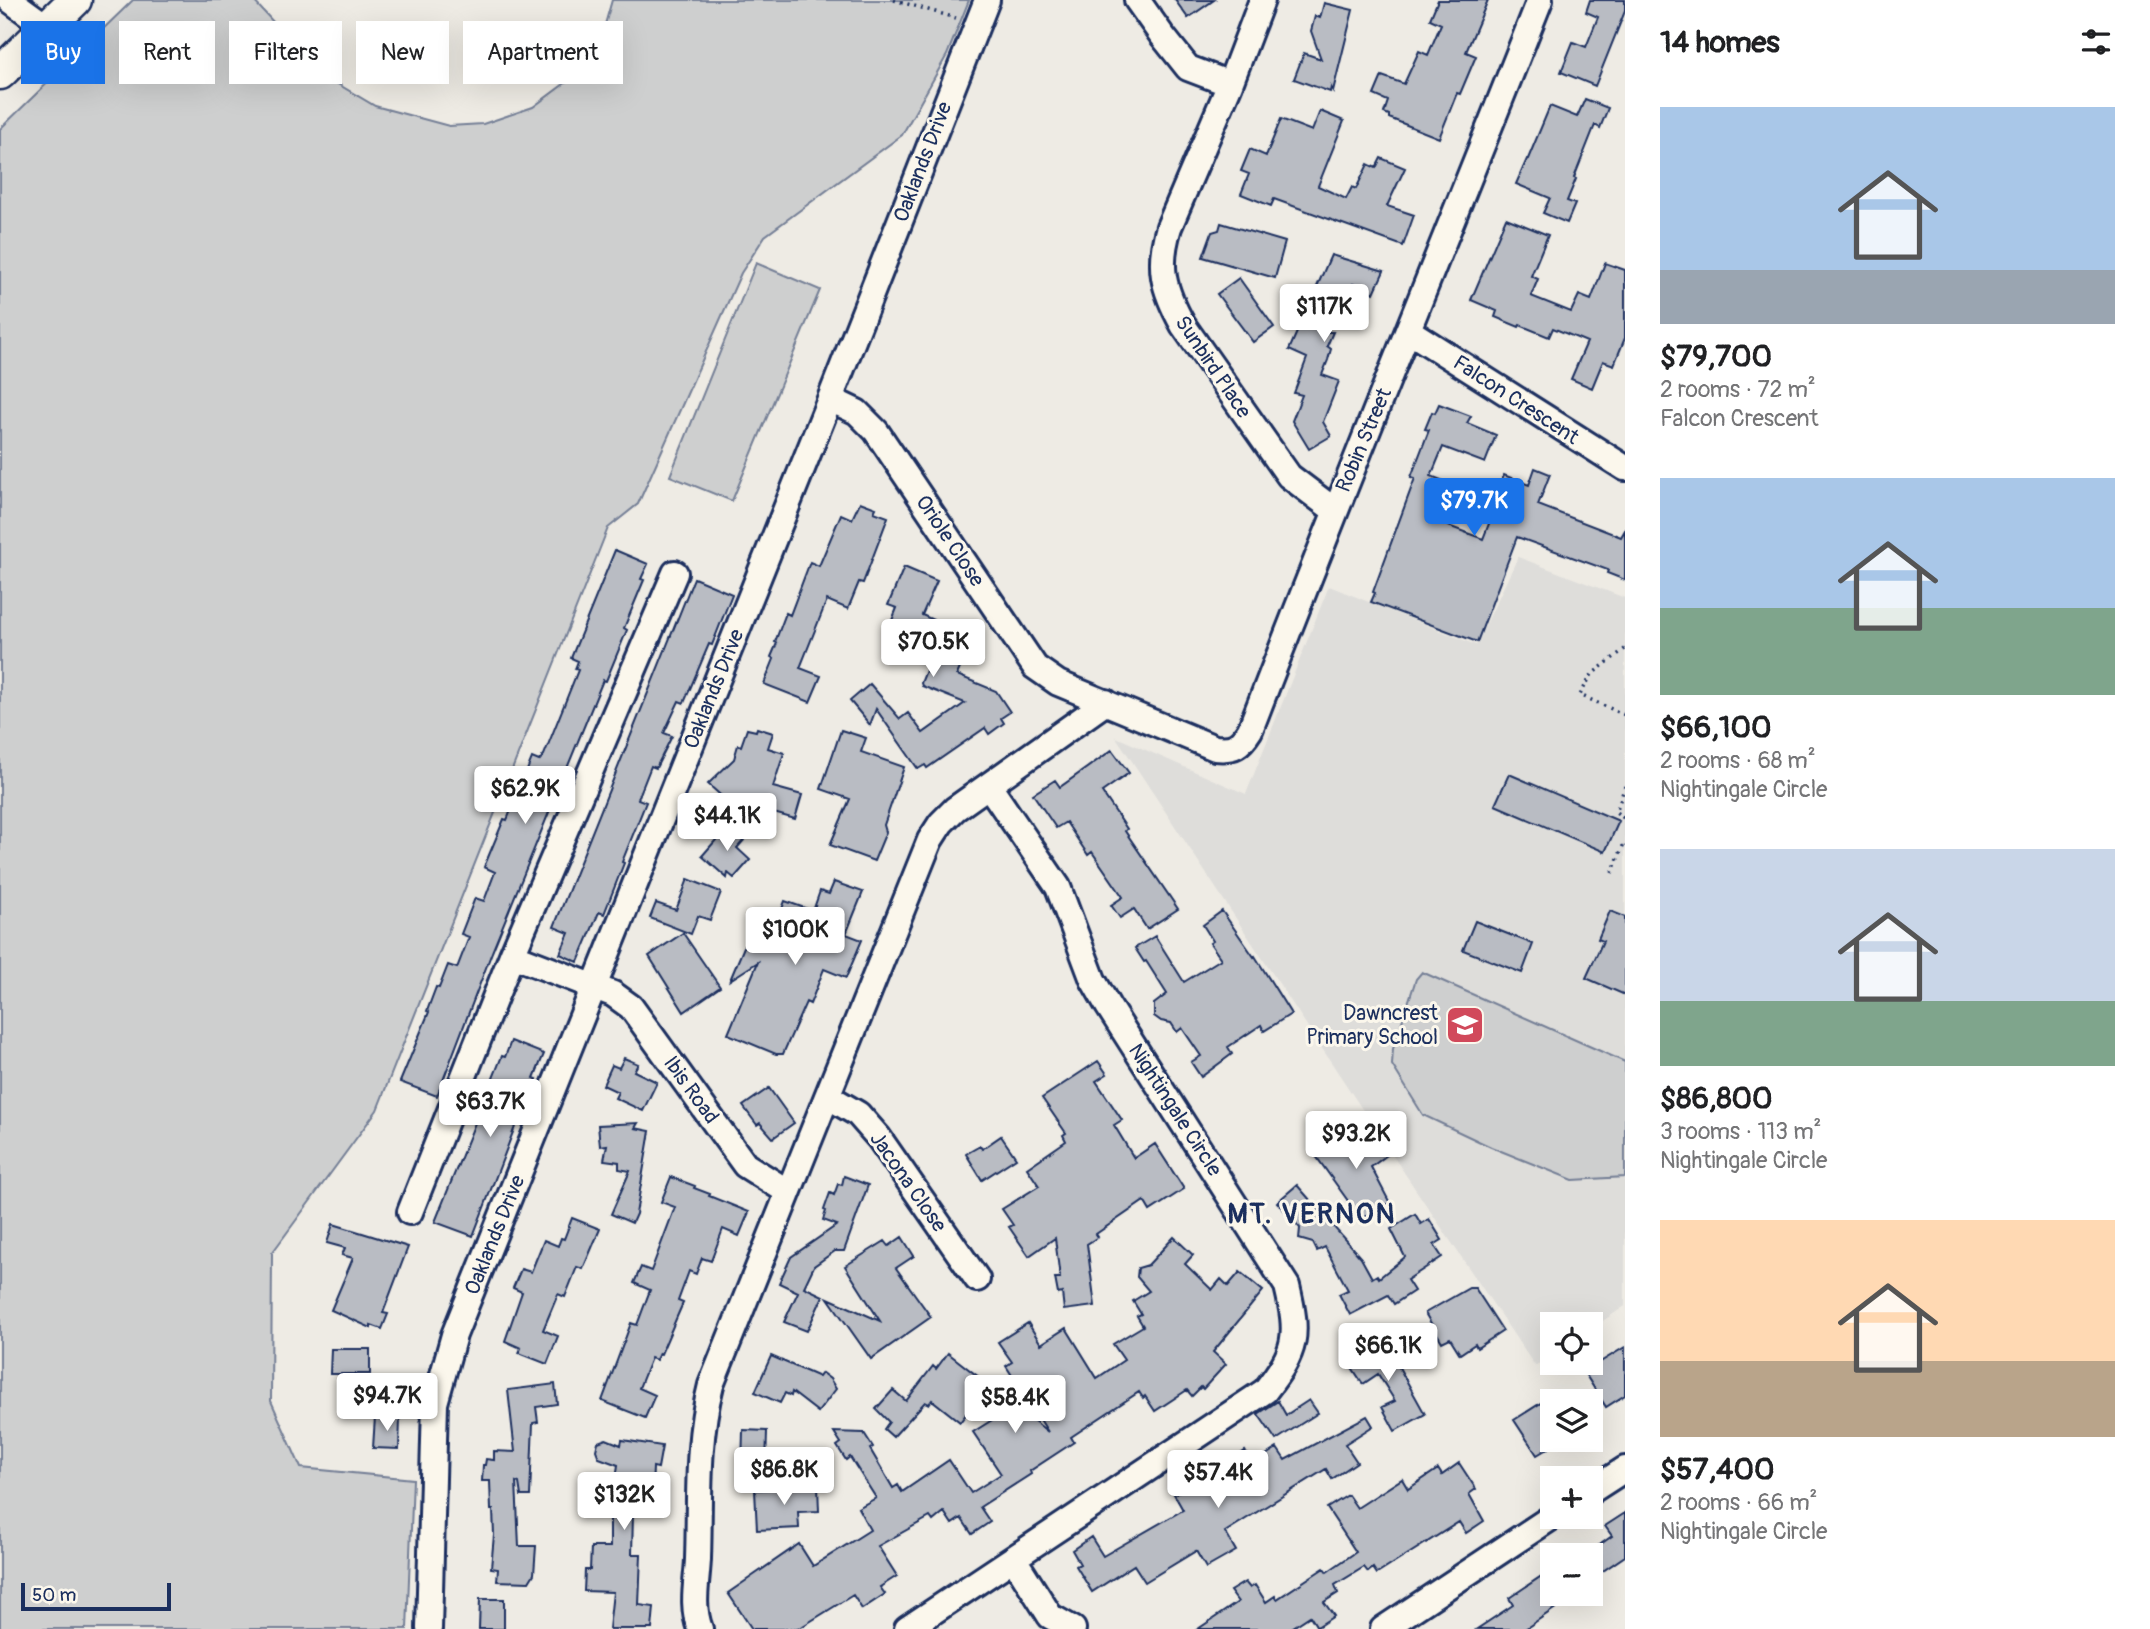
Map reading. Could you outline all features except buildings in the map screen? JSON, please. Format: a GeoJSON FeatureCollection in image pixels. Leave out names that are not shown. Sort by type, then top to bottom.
{"type":"FeatureCollection","features":[{"type":"Feature","properties":{"kind":"main road"},"geometry":{"type":"LineString","coordinates":[[53,21],[75,0]]}},
{"type":"Feature","properties":{"kind":"main road"},"geometry":{"type":"LineString","coordinates":[[0,73],[21,52]]}},
{"type":"Feature","properties":{"kind":"street"},"geometry":{"type":"LineString","coordinates":[[10,0],[39,21]]}},
{"type":"Feature","properties":{"kind":"street","name":"Oaklands Drive"},"geometry":{"type":"LineString","coordinates":[[429,1629],[435,1403],[454,1335],[830,399],[987,0]]}},
{"type":"Feature","properties":{"kind":"street"},"geometry":{"type":"LineString","coordinates":[[1137,0],[1188,68],[1230,84]]}},
{"type":"Feature","properties":{"kind":"street","name":"Sunbird Place"},"geometry":{"type":"LineString","coordinates":[[1262,0],[1230,84],[1169,227],[1162,251],[1163,277],[1172,306],[1183,325],[1289,477],[1334,510]]}},
{"type":"Feature","properties":{"kind":"street","name":"Robin Street"},"geometry":{"type":"LineString","coordinates":[[1106,702],[1215,748],[1230,750],[1241,744],[1254,718],[1334,510],[1409,331],[1540,0]]}},
{"type":"Feature","properties":{"kind":"street","name":"Falcon Crescent"},"geometry":{"type":"LineString","coordinates":[[1409,331],[1624,465]]}},
{"type":"Feature","properties":{"kind":"street","name":"Oriole Close"},"geometry":{"type":"LineString","coordinates":[[830,399],[857,412],[876,431],[1035,667],[1058,682],[1106,702]]}},
{"type":"Feature","properties":{"kind":"street"},"geometry":{"type":"LineString","coordinates":[[410,1212],[512,955],[675,573]]}},
{"type":"Feature","properties":{"kind":"street"},"geometry":{"type":"LineString","coordinates":[[700,1629],[694,1595],[698,1561],[699,1483],[704,1415],[711,1385],[930,841],[941,823],[955,809],[1106,702]]}},
{"type":"Feature","properties":{"kind":"street","name":"Nightingale Circle"},"geometry":{"type":"LineString","coordinates":[[907,1629],[1265,1391],[1284,1366],[1294,1343],[1294,1315],[1287,1286],[1093,980],[1058,887],[1042,859],[989,786]]}},
{"type":"Feature","properties":{"kind":"street","name":"Ibis Road"},"geometry":{"type":"LineString","coordinates":[[512,955],[613,994],[631,1007],[745,1165],[788,1192]]}},
{"type":"Feature","properties":{"kind":"street","name":"Jacona Close"},"geometry":{"type":"LineString","coordinates":[[829,1097],[858,1114],[878,1138],[976,1279]]}},
{"type":"Feature","properties":{"kind":"street"},"geometry":{"type":"LineString","coordinates":[[1603,1483],[1625,1469]]}},
{"type":"Feature","properties":{"kind":"street"},"geometry":{"type":"LineString","coordinates":[[1383,1629],[1540,1525]]}},
{"type":"Feature","properties":{"kind":"street"},"geometry":{"type":"LineString","coordinates":[[1014,1559],[1050,1616],[1073,1629]]}},
{"type":"Feature","properties":{"kind":"path"},"geometry":{"type":"LineString","coordinates":[[894,0],[978,24]]}},
{"type":"Feature","properties":{"kind":"path"},"geometry":{"type":"LineString","coordinates":[[1625,649],[1592,674],[1580,695],[1625,715]]}},
{"type":"Feature","properties":{"kind":"path"},"geometry":{"type":"LineString","coordinates":[[1625,786],[1616,812],[1625,819]]}},
{"type":"Feature","properties":{"kind":"path"},"geometry":{"type":"LineString","coordinates":[[1612,873],[1625,841]]}},
{"type":"Feature","properties":{"kind":"shaded area"},"geometry":{"type":"Polygon","coordinates":[[[133,0],[253,0],[272,21],[229,21],[229,84],[338,84],[375,106],[449,126],[483,124],[533,107],[564,84],[623,84],[623,21],[606,21],[612,0],[969,0],[947,55],[902,135],[765,236],[741,273],[638,504],[608,528],[377,1110],[272,1253],[271,1401],[301,1468],[413,1479],[407,1629],[0,1629],[0,129],[46,84],[105,84],[105,27],[133,0]]]}},
{"type":"Feature","properties":{"kind":"shaded area"},"geometry":{"type":"Polygon","coordinates":[[[756,263],[820,290],[732,501],[670,476],[756,263]]]}},
{"type":"Feature","properties":{"kind":"shaded area","name":"Dawncrest Primary School"},"geometry":{"type":"Polygon","coordinates":[[[1518,557],[1625,598],[1625,1306],[1603,1321],[1603,1312],[1540,1312],[1540,1363],[1535,1366],[1393,1156],[1398,1150],[1384,1130],[1378,1133],[1116,737],[1246,794],[1329,586],[1476,645],[1518,557]]]}},
{"type":"Feature","properties":{"kind":"shaded area"},"geometry":{"type":"Polygon","coordinates":[[[1422,972],[1625,1062],[1625,1177],[1573,1180],[1491,1147],[1423,1115],[1392,1065],[1393,1049],[1416,979],[1422,972]]]}},
{"type":"Feature","properties":{"kind":"place","name":"Dawncrest Primary School"},"geometry":{"type":"Point","coordinates":[1465,1025]}},
{"type":"Feature","properties":{"kind":"district","name":"MT. VERNON"},"geometry":{"type":"Point","coordinates":[1312,1214]}}]}
